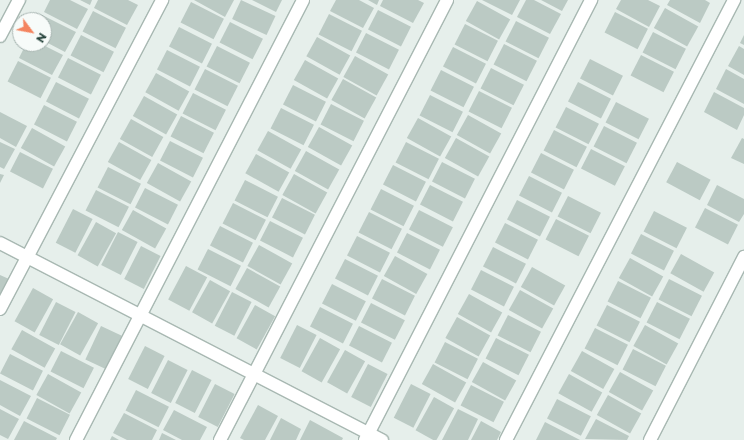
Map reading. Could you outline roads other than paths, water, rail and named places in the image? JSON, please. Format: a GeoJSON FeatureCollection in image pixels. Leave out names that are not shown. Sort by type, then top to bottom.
{"type":"FeatureCollection","features":[{"type":"Feature","properties":{"kind":"street"},"geometry":{"type":"LineString","coordinates":[[0,36],[19,0]]}},
{"type":"Feature","properties":{"kind":"street"},"geometry":{"type":"LineString","coordinates":[[0,309],[162,0]]}},
{"type":"Feature","properties":{"kind":"street"},"geometry":{"type":"LineString","coordinates":[[76,440],[139,315],[303,0]]}},
{"type":"Feature","properties":{"kind":"street"},"geometry":{"type":"LineString","coordinates":[[220,440],[447,0]]}},
{"type":"Feature","properties":{"kind":"street"},"geometry":{"type":"LineString","coordinates":[[367,436],[592,0]]}},
{"type":"Feature","properties":{"kind":"street"},"geometry":{"type":"LineString","coordinates":[[506,440],[734,0]]}},
{"type":"Feature","properties":{"kind":"street"},"geometry":{"type":"LineString","coordinates":[[0,243],[254,374],[367,436],[382,440]]}},
{"type":"Feature","properties":{"kind":"street"},"geometry":{"type":"LineString","coordinates":[[650,440],[744,257]]}}]}
